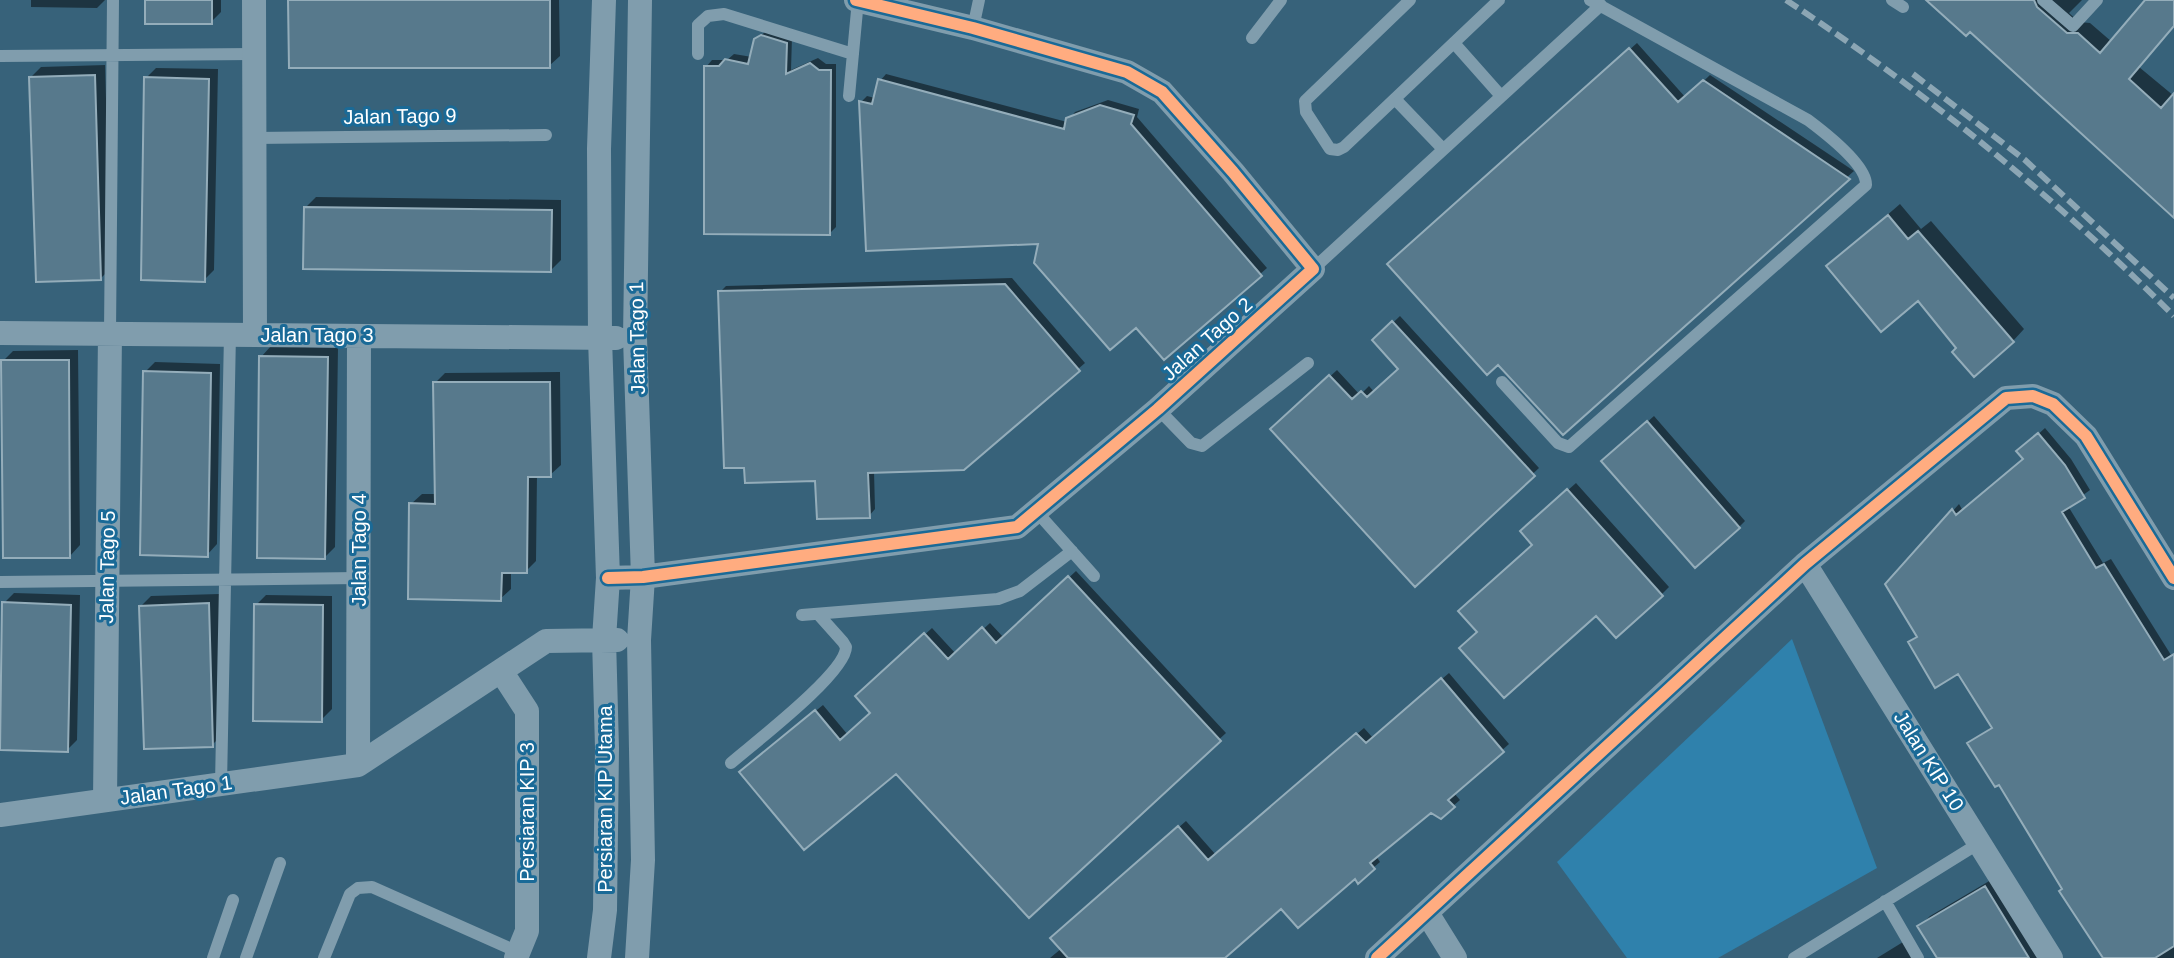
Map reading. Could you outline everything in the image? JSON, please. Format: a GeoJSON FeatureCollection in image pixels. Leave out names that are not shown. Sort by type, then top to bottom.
{"type":"FeatureCollection","features":[{"type":"Feature","properties":{"kind":"street"},"geometry":{"type":"LineString","coordinates":[[254,0],[255,335]]}},
{"type":"Feature","properties":{"kind":"street","name":"Jalan Tago 1"},"geometry":{"type":"LineString","coordinates":[[604,0],[599,149],[600,338],[608,578],[604,639]]}},
{"type":"Feature","properties":{"kind":"street","name":"Jalan Tago 1"},"geometry":{"type":"LineString","coordinates":[[0,815],[358,765],[546,641],[639,640],[643,577],[635,338],[640,0]]}},
{"type":"Feature","properties":{"kind":"street"},"geometry":{"type":"LineString","coordinates":[[857,0],[973,28],[1127,72],[1162,92],[1313,269]]}},
{"type":"Feature","properties":{"kind":"street","name":"Jalan Tago 2"},"geometry":{"type":"LineString","coordinates":[[608,578],[643,577],[1017,527],[1158,409],[1313,269]]}},
{"type":"Feature","properties":{"kind":"street","name":"Jalan Tago 3"},"geometry":{"type":"LineString","coordinates":[[0,333],[635,338]]}},
{"type":"Feature","properties":{"kind":"street","name":"Jalan Tago 5"},"geometry":{"type":"LineString","coordinates":[[105,800],[110,333]]}},
{"type":"Feature","properties":{"kind":"street","name":"Jalan Tago 4"},"geometry":{"type":"LineString","coordinates":[[358,765],[359,336]]}},
{"type":"Feature","properties":{"kind":"street"},"geometry":{"type":"LineString","coordinates":[[1377,958],[1805,564],[2006,398],[2033,396],[2053,404],[2086,436],[2174,578]]}},
{"type":"Feature","properties":{"kind":"street","name":"Jalan KIP 10"},"geometry":{"type":"LineString","coordinates":[[1805,564],[2051,958]]}},
{"type":"Feature","properties":{"kind":"street","name":"Persiaran KIP Utama"},"geometry":{"type":"LineString","coordinates":[[599,958],[605,910],[606,856],[604,639]]}},
{"type":"Feature","properties":{"kind":"street","name":"Persiaran KIP Utama"},"geometry":{"type":"LineString","coordinates":[[637,958],[643,860],[639,640]]}},
{"type":"Feature","properties":{"kind":"street","name":"Persiaran KIP 3"},"geometry":{"type":"LineString","coordinates":[[501,671],[527,711],[527,931],[517,955]]}},
{"type":"Feature","properties":{"kind":"street"},"geometry":{"type":"LineString","coordinates":[[1427,913],[1455,958]]}},
{"type":"Feature","properties":{"kind":"lane"},"geometry":{"type":"LineString","coordinates":[[110,333],[113,0]]}},
{"type":"Feature","properties":{"kind":"lane"},"geometry":{"type":"LineString","coordinates":[[849,96],[857,0]]}},
{"type":"Feature","properties":{"kind":"lane"},"geometry":{"type":"LineString","coordinates":[[973,28],[979,0]]}},
{"type":"Feature","properties":{"kind":"lane"},"geometry":{"type":"LineString","coordinates":[[1252,38],[1281,0]]}},
{"type":"Feature","properties":{"kind":"lane"},"geometry":{"type":"LineString","coordinates":[[1410,0],[1308,97],[1304,107],[1330,149],[1344,147],[1499,0]]}},
{"type":"Feature","properties":{"kind":"lane"},"geometry":{"type":"LineString","coordinates":[[2043,0],[2073,26],[2097,0]]}},
{"type":"Feature","properties":{"kind":"lane"},"geometry":{"type":"LineString","coordinates":[[1313,269],[1501,96],[1595,2],[1808,120],[1828,134],[1864,172],[1866,185],[1569,447],[1558,443],[1502,382]]}},
{"type":"Feature","properties":{"kind":"lane"},"geometry":{"type":"LineString","coordinates":[[698,54],[698,25],[716,13],[853,54]]}},
{"type":"Feature","properties":{"kind":"lane"},"geometry":{"type":"LineString","coordinates":[[1454,43],[1501,96]]}},
{"type":"Feature","properties":{"kind":"lane"},"geometry":{"type":"LineString","coordinates":[[0,56],[254,54]]}},
{"type":"Feature","properties":{"kind":"lane"},"geometry":{"type":"LineString","coordinates":[[1395,99],[1443,149]]}},
{"type":"Feature","properties":{"kind":"lane","name":"Jalan Tago 9"},"geometry":{"type":"LineString","coordinates":[[254,138],[546,135]]}},
{"type":"Feature","properties":{"kind":"lane"},"geometry":{"type":"LineString","coordinates":[[221,784],[230,334]]}},
{"type":"Feature","properties":{"kind":"lane"},"geometry":{"type":"LineString","coordinates":[[1158,409],[1191,443],[1202,446],[1308,363]]}},
{"type":"Feature","properties":{"kind":"lane"},"geometry":{"type":"LineString","coordinates":[[1036,511],[1094,576]]}},
{"type":"Feature","properties":{"kind":"lane"},"geometry":{"type":"LineString","coordinates":[[802,615],[998,599],[1020,591],[1072,551]]}},
{"type":"Feature","properties":{"kind":"lane"},"geometry":{"type":"LineString","coordinates":[[0,582],[359,578]]}},
{"type":"Feature","properties":{"kind":"lane"},"geometry":{"type":"LineString","coordinates":[[731,763],[816,691],[844,658],[846,647],[818,614]]}},
{"type":"Feature","properties":{"kind":"lane"},"geometry":{"type":"LineString","coordinates":[[1794,958],[1981,842]]}},
{"type":"Feature","properties":{"kind":"lane"},"geometry":{"type":"LineString","coordinates":[[246,958],[280,863]]}},
{"type":"Feature","properties":{"kind":"lane"},"geometry":{"type":"LineString","coordinates":[[324,958],[350,894],[358,888],[372,887],[517,955]]}},
{"type":"Feature","properties":{"kind":"lane"},"geometry":{"type":"LineString","coordinates":[[213,958],[233,900]]}},
{"type":"Feature","properties":{"kind":"lane"},"geometry":{"type":"LineString","coordinates":[[1885,901],[1918,958]]}},
{"type":"Feature","properties":{"kind":"shaded area"},"geometry":{"type":"Polygon","coordinates":[[[1792,639],[1877,868],[1718,958],[1627,958],[1557,862],[1792,639]]]}},
{"type":"Feature","properties":{"kind":"building"},"geometry":{"type":"Polygon","coordinates":[[[145,0],[212,0],[212,24],[145,24],[145,0]]]}},
{"type":"Feature","properties":{"kind":"building"},"geometry":{"type":"Polygon","coordinates":[[[288,0],[550,0],[550,68],[289,68],[288,0]]]}},
{"type":"Feature","properties":{"kind":"building"},"geometry":{"type":"Polygon","coordinates":[[[1926,0],[2034,0],[2037,7],[2067,33],[2078,33],[2100,53],[2145,0],[2174,0],[2174,26],[2129,79],[2161,108],[2174,93],[2174,218],[1970,32],[1966,36],[1926,0]]]}},
{"type":"Feature","properties":{"kind":"building"},"geometry":{"type":"Polygon","coordinates":[[[761,35],[787,43],[786,74],[810,63],[819,70],[831,70],[830,235],[704,234],[704,66],[719,66],[725,59],[748,64],[754,39],[761,35]]]}},
{"type":"Feature","properties":{"kind":"building"},"geometry":{"type":"Polygon","coordinates":[[[1629,48],[1678,102],[1703,80],[1850,179],[1563,435],[1498,365],[1487,375],[1387,264],[1629,48]]]}},
{"type":"Feature","properties":{"kind":"building"},"geometry":{"type":"Polygon","coordinates":[[[95,75],[101,280],[36,282],[29,77],[95,75]]]}},
{"type":"Feature","properties":{"kind":"building"},"geometry":{"type":"Polygon","coordinates":[[[144,77],[209,79],[205,282],[141,280],[144,77]]]}},
{"type":"Feature","properties":{"kind":"building"},"geometry":{"type":"Polygon","coordinates":[[[878,79],[1064,129],[1066,118],[1100,105],[1134,115],[1131,124],[1262,276],[1164,360],[1136,328],[1110,350],[1034,263],[1038,244],[866,251],[859,101],[872,104],[878,79]]]}},
{"type":"Feature","properties":{"kind":"building"},"geometry":{"type":"Polygon","coordinates":[[[304,207],[552,210],[551,272],[303,269],[304,207]]]}},
{"type":"Feature","properties":{"kind":"building"},"geometry":{"type":"Polygon","coordinates":[[[1888,215],[1908,239],[1918,231],[2014,342],[1974,377],[1952,352],[1956,348],[1918,301],[1881,332],[1826,266],[1888,215]]]}},
{"type":"Feature","properties":{"kind":"building"},"geometry":{"type":"Polygon","coordinates":[[[1005,284],[1080,371],[964,470],[868,473],[870,518],[817,519],[815,481],[745,483],[744,468],[724,468],[718,291],[1005,284]]]}},
{"type":"Feature","properties":{"kind":"building"},"geometry":{"type":"Polygon","coordinates":[[[1392,321],[1535,476],[1415,587],[1270,429],[1329,375],[1352,399],[1361,391],[1367,397],[1398,369],[1372,340],[1392,321]]]}},
{"type":"Feature","properties":{"kind":"building"},"geometry":{"type":"Polygon","coordinates":[[[259,356],[328,357],[325,559],[257,558],[259,356]]]}},
{"type":"Feature","properties":{"kind":"building"},"geometry":{"type":"Polygon","coordinates":[[[1,360],[69,360],[70,558],[3,558],[1,360]]]}},
{"type":"Feature","properties":{"kind":"building"},"geometry":{"type":"Polygon","coordinates":[[[143,371],[211,373],[208,557],[140,555],[143,371]]]}},
{"type":"Feature","properties":{"kind":"building"},"geometry":{"type":"Polygon","coordinates":[[[433,382],[550,382],[551,477],[528,477],[527,573],[502,573],[501,601],[408,599],[409,503],[435,504],[433,382]]]}},
{"type":"Feature","properties":{"kind":"building"},"geometry":{"type":"Polygon","coordinates":[[[1647,421],[1740,528],[1695,568],[1601,461],[1647,421]]]}},
{"type":"Feature","properties":{"kind":"building"},"geometry":{"type":"Polygon","coordinates":[[[2038,433],[2065,465],[2085,498],[2062,512],[2096,568],[2104,564],[2164,660],[2174,654],[2174,946],[2155,958],[2103,958],[2059,891],[2062,889],[1999,785],[1995,787],[1967,743],[1992,728],[1958,674],[1935,688],[1908,642],[1917,637],[1885,584],[1952,509],[1956,515],[2023,459],[2016,451],[2038,433]]]}},
{"type":"Feature","properties":{"kind":"building"},"geometry":{"type":"Polygon","coordinates":[[[1567,489],[1663,596],[1616,638],[1596,616],[1504,698],[1459,648],[1477,632],[1458,611],[1532,545],[1520,531],[1567,489]]]}},
{"type":"Feature","properties":{"kind":"building"},"geometry":{"type":"Polygon","coordinates":[[[1068,576],[1221,741],[1029,918],[896,774],[804,850],[739,772],[815,710],[840,740],[870,713],[855,696],[924,633],[948,659],[982,627],[996,643],[1068,576]]]}},
{"type":"Feature","properties":{"kind":"building"},"geometry":{"type":"Polygon","coordinates":[[[2,602],[71,605],[68,752],[0,750],[2,602]]]}},
{"type":"Feature","properties":{"kind":"building"},"geometry":{"type":"Polygon","coordinates":[[[209,603],[213,747],[144,749],[139,606],[209,603]]]}},
{"type":"Feature","properties":{"kind":"building"},"geometry":{"type":"Polygon","coordinates":[[[254,604],[323,605],[322,722],[253,721],[254,604]]]}},
{"type":"Feature","properties":{"kind":"building"},"geometry":{"type":"Polygon","coordinates":[[[1441,678],[1504,752],[1448,800],[1455,807],[1441,819],[1431,813],[1370,863],[1375,869],[1358,884],[1355,879],[1298,928],[1281,909],[1225,958],[1068,958],[1050,938],[1178,826],[1208,860],[1356,733],[1366,743],[1441,678]]]}},
{"type":"Feature","properties":{"kind":"building"},"geometry":{"type":"Polygon","coordinates":[[[1985,886],[2029,958],[1937,958],[1917,926],[1985,886]]]}},
{"type":"Feature","properties":{"kind":"railway"},"geometry":{"type":"LineString","coordinates":[[1786,0],[1889,72],[1988,148],[2083,230],[2174,316]]}},
{"type":"Feature","properties":{"kind":"railway"},"geometry":{"type":"LineString","coordinates":[[1913,74],[2025,160],[2174,298]]}},
{"type":"Feature","properties":{"kind":"cycle path"},"geometry":{"type":"LineString","coordinates":[[608,578],[643,577],[1017,527],[1158,409],[1313,269],[1162,92],[1127,72],[973,28],[856,0]]}},
{"type":"Feature","properties":{"kind":"cycle path"},"geometry":{"type":"LineString","coordinates":[[1377,958],[1805,564],[2006,398],[2033,396],[2053,404],[2086,436],[2174,578]]}}]}
